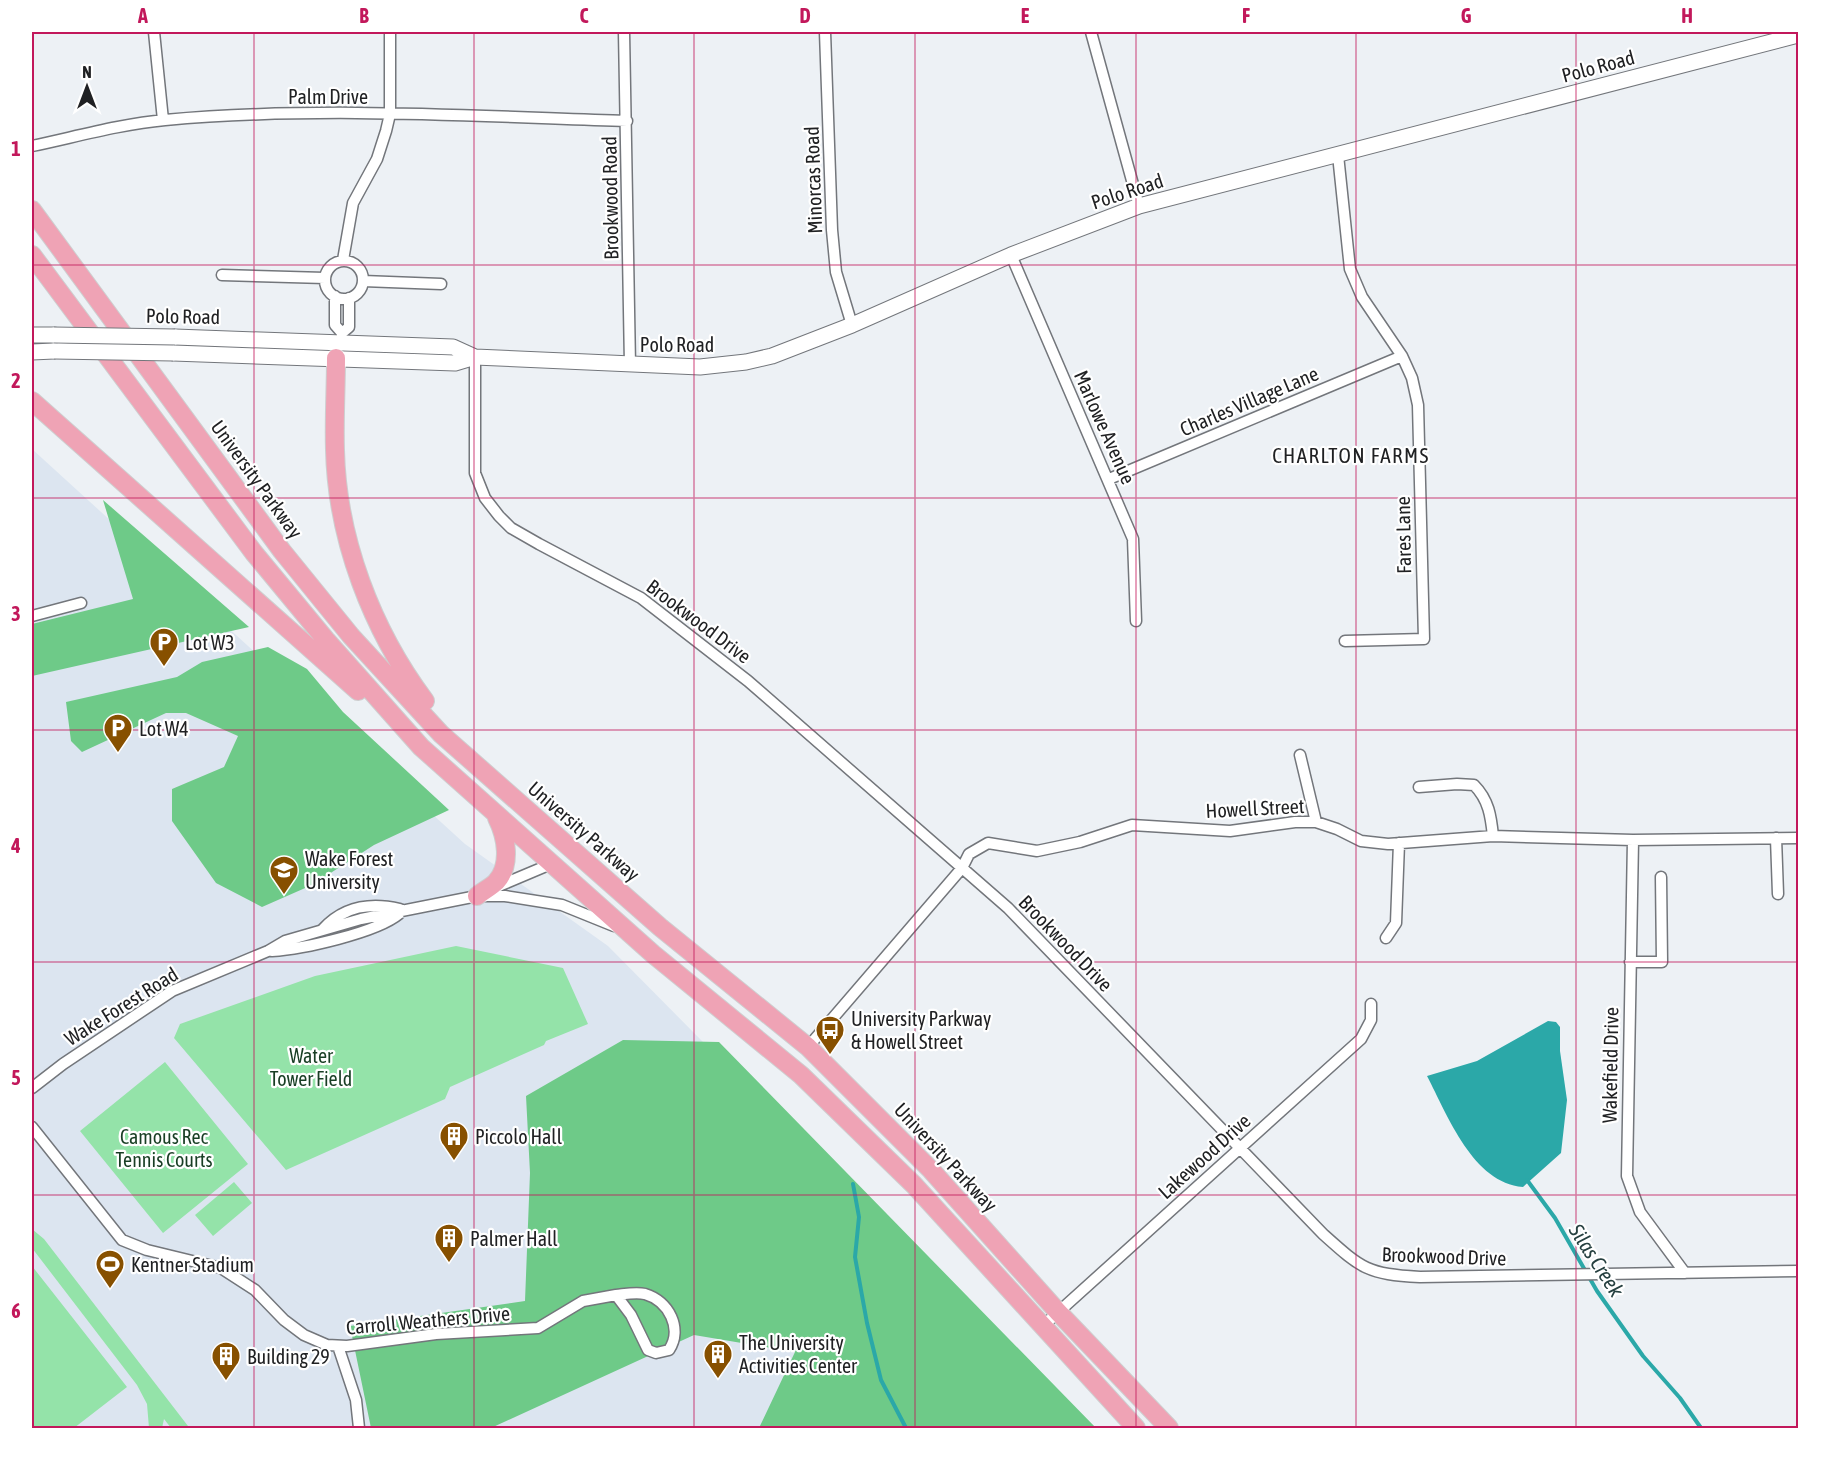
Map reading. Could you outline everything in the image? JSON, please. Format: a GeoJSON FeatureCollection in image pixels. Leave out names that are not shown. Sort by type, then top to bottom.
{"type":"FeatureCollection","features":[{"type":"Feature","properties":{"kind":"main road","name":"Polo Road"},"geometry":{"type":"LineString","coordinates":[[32,352],[316,341],[455,363],[475,357],[699,367],[746,362],[772,356],[852,325],[1011,255],[1139,206],[1798,35]]}},
{"type":"Feature","properties":{"kind":"main road","name":"University Parkway"},"geometry":{"type":"LineString","coordinates":[[32,210],[289,560],[358,644],[441,734],[622,894],[808,1047],[931,1170],[1058,1312],[1168,1428]]}},
{"type":"Feature","properties":{"kind":"main road"},"geometry":{"type":"LineString","coordinates":[[32,255],[254,553],[326,640],[422,747]]}},
{"type":"Feature","properties":{"kind":"main road","name":"Polo Road"},"geometry":{"type":"LineString","coordinates":[[32,335],[174,345],[340,344]]}},
{"type":"Feature","properties":{"kind":"main road"},"geometry":{"type":"LineString","coordinates":[[340,344],[335,451],[338,483],[352,554],[364,590],[379,625],[411,683],[482,770]]}},
{"type":"Feature","properties":{"kind":"main road"},"geometry":{"type":"LineString","coordinates":[[32,401],[422,747],[550,864],[630,934],[801,1076],[914,1185],[1136,1428]]}},
{"type":"Feature","properties":{"kind":"main road"},"geometry":{"type":"LineString","coordinates":[[477,896],[496,882],[505,859],[505,844],[494,814]]}},
{"type":"Feature","properties":{"kind":"main road"},"geometry":{"type":"LineString","coordinates":[[550,864],[561,860],[569,862],[606,894],[622,894]]}},
{"type":"Feature","properties":{"kind":"street"},"geometry":{"type":"LineString","coordinates":[[154,32],[163,120]]}},
{"type":"Feature","properties":{"kind":"street"},"geometry":{"type":"LineString","coordinates":[[343,260],[354,203],[377,159],[390,114],[390,32]]}},
{"type":"Feature","properties":{"kind":"street","name":"Brookwood Road"},"geometry":{"type":"LineString","coordinates":[[624,32],[630,365]]}},
{"type":"Feature","properties":{"kind":"street","name":"Minorcas Road"},"geometry":{"type":"LineString","coordinates":[[825,32],[832,230],[837,272],[852,325]]}},
{"type":"Feature","properties":{"kind":"street"},"geometry":{"type":"LineString","coordinates":[[1091,32],[1139,206]]}},
{"type":"Feature","properties":{"kind":"street","name":"Palm Drive"},"geometry":{"type":"LineString","coordinates":[[32,146],[163,120],[261,114],[390,114],[627,121]]}},
{"type":"Feature","properties":{"kind":"street","name":"Fares Lane"},"geometry":{"type":"LineString","coordinates":[[1338,155],[1350,269],[1362,297],[1402,356],[1412,378],[1418,405],[1424,639],[1345,641]]}},
{"type":"Feature","properties":{"kind":"street","name":"Marlowe Avenue"},"geometry":{"type":"LineString","coordinates":[[1011,255],[1133,538],[1136,621]]}},
{"type":"Feature","properties":{"kind":"street"},"geometry":{"type":"LineString","coordinates":[[343,260],[357,266],[363,281],[357,294],[342,299],[325,287],[325,278],[333,264],[343,260]]}},
{"type":"Feature","properties":{"kind":"street"},"geometry":{"type":"LineString","coordinates":[[222,275],[325,278]]}},
{"type":"Feature","properties":{"kind":"street"},"geometry":{"type":"LineString","coordinates":[[363,281],[441,284]]}},
{"type":"Feature","properties":{"kind":"street"},"geometry":{"type":"LineString","coordinates":[[335,296],[335,325],[340,344]]}},
{"type":"Feature","properties":{"kind":"street"},"geometry":{"type":"LineString","coordinates":[[340,344],[350,327],[350,298]]}},
{"type":"Feature","properties":{"kind":"street","name":"Charles Village Lane"},"geometry":{"type":"LineString","coordinates":[[1109,479],[1402,356]]}},
{"type":"Feature","properties":{"kind":"street","name":"Brookwood Drive"},"geometry":{"type":"LineString","coordinates":[[475,357],[475,473],[485,498],[499,516],[511,528],[641,598],[664,613],[748,681],[1008,908],[1323,1234],[1362,1266],[1382,1275],[1474,1277],[1798,1271]]}},
{"type":"Feature","properties":{"kind":"street"},"geometry":{"type":"LineString","coordinates":[[32,616],[81,603]]}},
{"type":"Feature","properties":{"kind":"street"},"geometry":{"type":"LineString","coordinates":[[1300,755],[1316,822]]}},
{"type":"Feature","properties":{"kind":"street"},"geometry":{"type":"LineString","coordinates":[[1419,787],[1474,785],[1483,795],[1491,814],[1493,836]]}},
{"type":"Feature","properties":{"kind":"street","name":"Howell Street"},"geometry":{"type":"LineString","coordinates":[[808,1047],[962,868],[969,854],[988,843],[1037,851],[1080,842],[1132,825],[1230,831],[1295,822],[1316,822],[1361,841],[1378,844],[1493,836],[1633,840],[1798,838]]}},
{"type":"Feature","properties":{"kind":"street"},"geometry":{"type":"LineString","coordinates":[[1776,838],[1778,894]]}},
{"type":"Feature","properties":{"kind":"street","name":"Wakefield Drive"},"geometry":{"type":"LineString","coordinates":[[1633,840],[1628,1176],[1640,1212],[1685,1273]]}},
{"type":"Feature","properties":{"kind":"street"},"geometry":{"type":"LineString","coordinates":[[1386,938],[1396,923],[1400,843]]}},
{"type":"Feature","properties":{"kind":"street","name":"Wake Forest Road"},"geometry":{"type":"LineString","coordinates":[[32,1088],[63,1064],[172,992],[268,951],[285,941],[322,929],[477,896],[550,864]]}},
{"type":"Feature","properties":{"kind":"street"},"geometry":{"type":"LineString","coordinates":[[1630,962],[1662,962],[1662,877]]}},
{"type":"Feature","properties":{"kind":"street","name":"Wake Forest Road"},"geometry":{"type":"LineString","coordinates":[[477,896],[530,898],[562,905],[630,934]]}},
{"type":"Feature","properties":{"kind":"street","name":"Wake Forest Road"},"geometry":{"type":"LineString","coordinates":[[268,951],[367,929],[387,922],[404,910]]}},
{"type":"Feature","properties":{"kind":"street","name":"Lakewood Drive"},"geometry":{"type":"LineString","coordinates":[[1044,1325],[1361,1039],[1371,1020],[1371,1004]]}},
{"type":"Feature","properties":{"kind":"street","name":"Carroll Weathers Drive"},"geometry":{"type":"LineString","coordinates":[[32,1127],[122,1240],[147,1250],[221,1268],[255,1290],[284,1320],[304,1335],[327,1345],[338,1346],[436,1334],[538,1328],[583,1301],[616,1295],[644,1294],[667,1308],[675,1330],[669,1350],[656,1353],[648,1350],[631,1315],[616,1295]]}},
{"type":"Feature","properties":{"kind":"street"},"geometry":{"type":"LineString","coordinates":[[338,1346],[356,1400],[359,1428]]}},
{"type":"Feature","properties":{"kind":"shaded area","name":"Wake Forest University"},"geometry":{"type":"Polygon","coordinates":[[[32,449],[465,844],[608,946],[1085,1428],[32,1428],[32,449]]]}},
{"type":"Feature","properties":{"kind":"green space"},"geometry":{"type":"Polygon","coordinates":[[[103,500],[249,627],[32,676],[32,624],[133,599],[103,500]]]}},
{"type":"Feature","properties":{"kind":"green space"},"geometry":{"type":"Polygon","coordinates":[[[268,647],[307,669],[343,712],[449,810],[374,845],[312,885],[262,907],[216,883],[172,821],[172,789],[224,767],[238,736],[186,713],[166,713],[82,752],[71,741],[66,702],[177,677],[202,662],[268,647]]]}},
{"type":"Feature","properties":{"kind":"green space","name":"Water Tower Field"},"geometry":{"type":"Polygon","coordinates":[[[456,946],[563,968],[588,1024],[546,1041],[544,1045],[450,1087],[445,1099],[286,1170],[174,1038],[180,1024],[315,976],[456,946]]]}},
{"type":"Feature","properties":{"kind":"green space"},"geometry":{"type":"Polygon","coordinates":[[[623,1040],[719,1042],[1096,1428],[759,1428],[795,1352],[694,1335],[491,1428],[371,1428],[350,1326],[525,1301],[530,1173],[526,1096],[623,1040]]]}},
{"type":"Feature","properties":{"kind":"green space","name":"Camous Rec Tennis Courts"},"geometry":{"type":"Polygon","coordinates":[[[165,1062],[248,1164],[163,1233],[80,1131],[165,1062]]]}},
{"type":"Feature","properties":{"kind":"green space"},"geometry":{"type":"Polygon","coordinates":[[[234,1182],[252,1203],[213,1236],[195,1215],[234,1182]]]}},
{"type":"Feature","properties":{"kind":"green space"},"geometry":{"type":"Polygon","coordinates":[[[32,1229],[44,1239],[188,1426],[171,1428],[164,1419],[162,1428],[149,1428],[147,1404],[137,1385],[32,1248],[32,1229]]]}},
{"type":"Feature","properties":{"kind":"green space"},"geometry":{"type":"Polygon","coordinates":[[[32,1266],[127,1387],[74,1428],[32,1428],[32,1266]]]}},
{"type":"Feature","properties":{"kind":"water"},"geometry":{"type":"Polygon","coordinates":[[[1548,1021],[1556,1022],[1560,1027],[1560,1051],[1567,1100],[1561,1153],[1523,1187],[1505,1183],[1490,1174],[1476,1161],[1453,1128],[1427,1076],[1477,1061],[1548,1021]]]}},
{"type":"Feature","properties":{"kind":"waterway","name":"Silas Creek"},"geometry":{"type":"LineString","coordinates":[[1527,1180],[1555,1218],[1597,1291],[1643,1356],[1680,1398],[1701,1428]]}},
{"type":"Feature","properties":{"kind":"waterway"},"geometry":{"type":"LineString","coordinates":[[853,1184],[859,1217],[855,1257],[867,1323],[881,1380],[906,1428]]}},
{"type":"Feature","properties":{"kind":"place","name":"Lot W3"},"geometry":{"type":"Point","coordinates":[164,668]}},
{"type":"Feature","properties":{"kind":"place","name":"Lot W4"},"geometry":{"type":"Point","coordinates":[118,754]}},
{"type":"Feature","properties":{"kind":"place","name":"Wake Forest University"},"geometry":{"type":"Point","coordinates":[284,896]}},
{"type":"Feature","properties":{"kind":"place","name":"University Parkway & Howell Street"},"geometry":{"type":"Point","coordinates":[830,1056]}},
{"type":"Feature","properties":{"kind":"place","name":"Piccolo Hall"},"geometry":{"type":"Point","coordinates":[454,1162]}},
{"type":"Feature","properties":{"kind":"place","name":"Palmer Hall"},"geometry":{"type":"Point","coordinates":[449,1264]}},
{"type":"Feature","properties":{"kind":"place","name":"Kentner Stadium"},"geometry":{"type":"Point","coordinates":[110,1290]}},
{"type":"Feature","properties":{"kind":"place","name":"The University Activities Center"},"geometry":{"type":"Point","coordinates":[718,1380]}},
{"type":"Feature","properties":{"kind":"place","name":"Building 29"},"geometry":{"type":"Point","coordinates":[226,1382]}},
{"type":"Feature","properties":{"kind":"district","name":"CHARLTON FARMS"},"geometry":{"type":"Point","coordinates":[1351,455]}}]}
